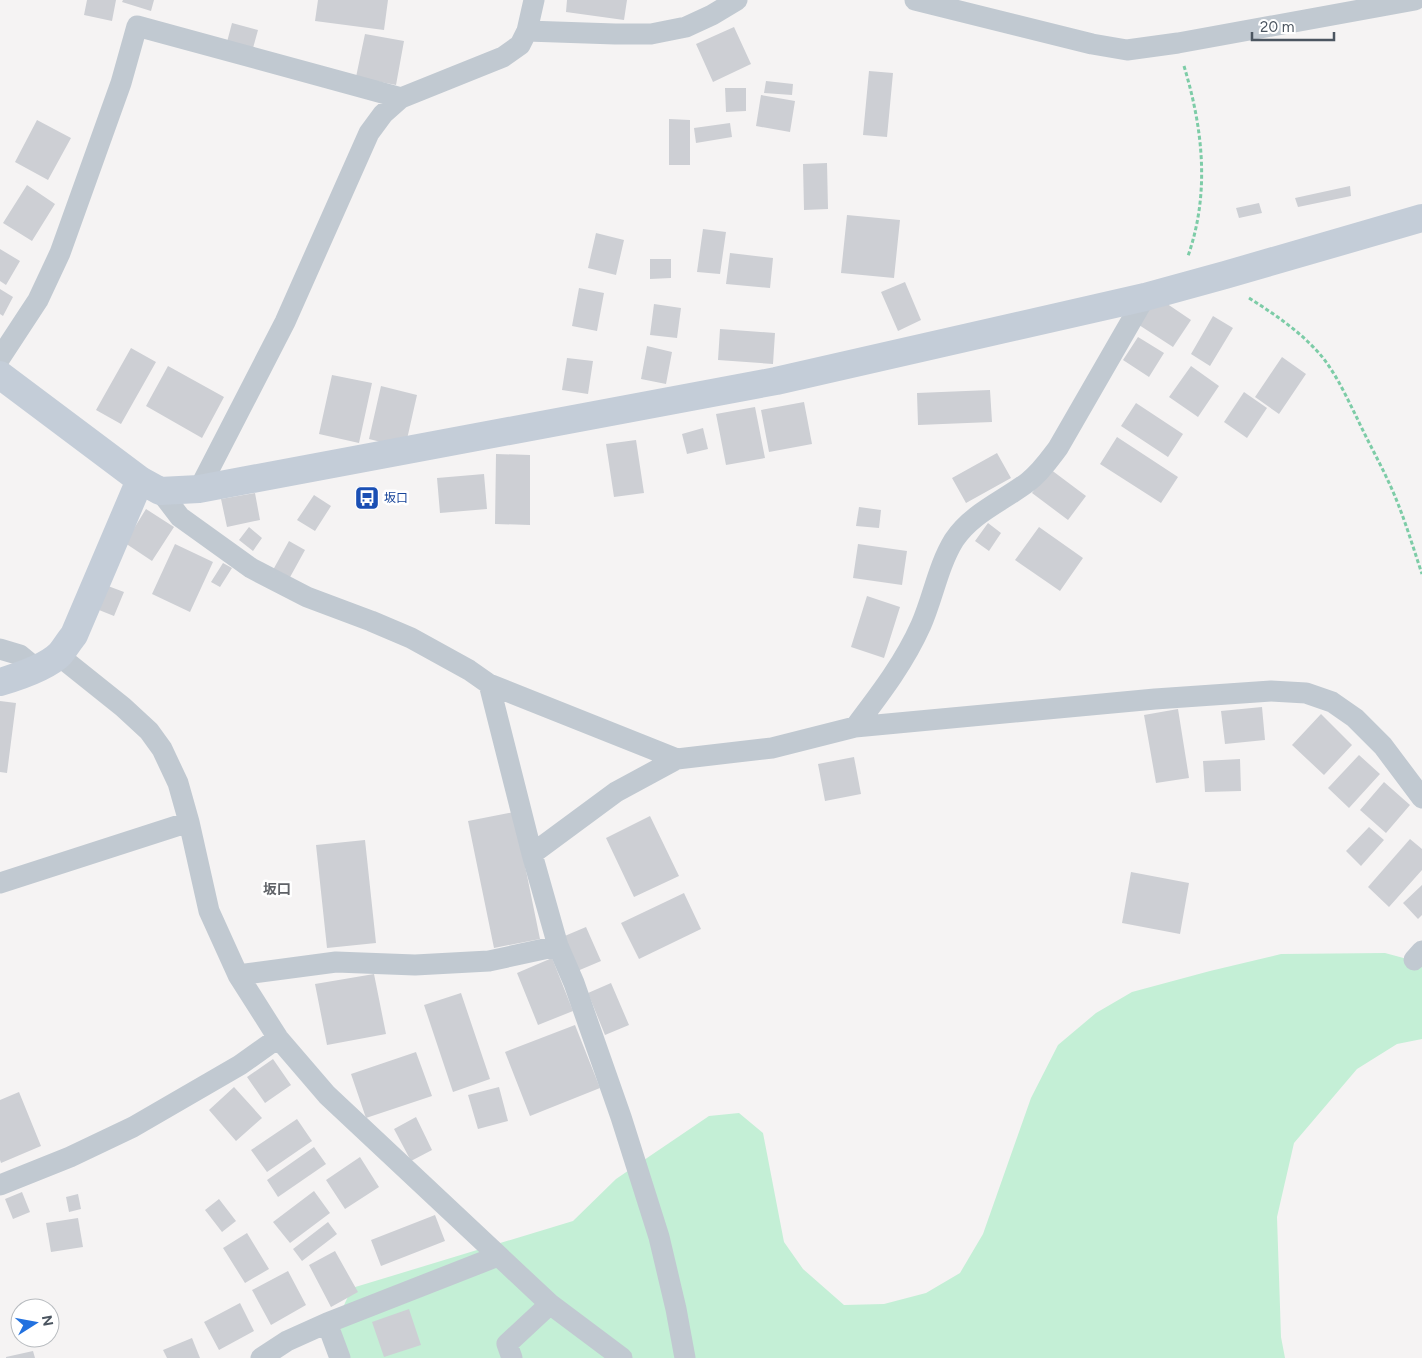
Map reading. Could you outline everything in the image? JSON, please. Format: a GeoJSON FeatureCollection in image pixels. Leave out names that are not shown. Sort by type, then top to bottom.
{"type":"FeatureCollection","features":[{"type":"Feature","properties":{"kind":"street"},"geometry":{"type":"LineString","coordinates":[[199,489],[285,322],[369,133],[383,114],[401,98],[503,57],[520,45],[527,31],[534,0]]}},
{"type":"Feature","properties":{"kind":"street"},"geometry":{"type":"LineString","coordinates":[[527,31],[651,34],[686,27],[712,15],[737,0]]}},
{"type":"Feature","properties":{"kind":"street"},"geometry":{"type":"LineString","coordinates":[[914,0],[1092,44],[1127,50],[1178,44],[1414,0]]}},
{"type":"Feature","properties":{"kind":"street"},"geometry":{"type":"LineString","coordinates":[[0,358],[38,300],[60,253],[120,83],[137,26],[401,98]]}},
{"type":"Feature","properties":{"kind":"street"},"geometry":{"type":"LineString","coordinates":[[150,486],[199,489],[776,381],[1145,297],[1422,218]]}},
{"type":"Feature","properties":{"kind":"street"},"geometry":{"type":"LineString","coordinates":[[855,727],[891,680],[907,653],[921,624],[954,540],[968,523],[1028,482],[1043,469],[1058,448],[1145,297]]}},
{"type":"Feature","properties":{"kind":"street"},"geometry":{"type":"LineString","coordinates":[[0,374],[150,486],[180,517],[251,568],[306,597],[411,638],[470,670],[489,684],[677,759]]}},
{"type":"Feature","properties":{"kind":"street"},"geometry":{"type":"LineString","coordinates":[[0,682],[18,677],[48,662],[74,635],[150,486]]}},
{"type":"Feature","properties":{"kind":"street"},"geometry":{"type":"LineString","coordinates":[[0,649],[48,662],[123,707],[149,731],[162,749],[178,783],[189,822],[209,911],[238,975],[278,1038],[327,1095],[498,1256],[550,1304],[622,1358]]}},
{"type":"Feature","properties":{"kind":"street"},"geometry":{"type":"LineString","coordinates":[[489,684],[532,854],[558,946],[574,983],[621,1117],[659,1237],[685,1358]]}},
{"type":"Feature","properties":{"kind":"street"},"geometry":{"type":"LineString","coordinates":[[532,854],[616,792],[677,759],[772,748],[855,727],[1165,698],[1271,691],[1306,693],[1332,702],[1355,718],[1383,746],[1422,798]]}},
{"type":"Feature","properties":{"kind":"street"},"geometry":{"type":"LineString","coordinates":[[0,883],[189,822]]}},
{"type":"Feature","properties":{"kind":"street"},"geometry":{"type":"LineString","coordinates":[[238,975],[336,962],[415,965],[489,961],[558,946]]}},
{"type":"Feature","properties":{"kind":"street"},"geometry":{"type":"LineString","coordinates":[[0,1186],[133,1128],[240,1065],[278,1038]]}},
{"type":"Feature","properties":{"kind":"street"},"geometry":{"type":"LineString","coordinates":[[261,1358],[287,1341],[327,1323],[498,1256]]}},
{"type":"Feature","properties":{"kind":"street"},"geometry":{"type":"LineString","coordinates":[[512,1358],[507,1344],[550,1304]]}},
{"type":"Feature","properties":{"kind":"street"},"geometry":{"type":"LineString","coordinates":[[327,1323],[340,1358]]}},
{"type":"Feature","properties":{"kind":"path"},"geometry":{"type":"LineString","coordinates":[[1176,289],[1195,235],[1201,202],[1202,161],[1193,95],[1178,44]]}},
{"type":"Feature","properties":{"kind":"path"},"geometry":{"type":"LineString","coordinates":[[1225,275],[1236,289],[1280,318],[1301,335],[1319,354],[1331,371],[1385,473],[1422,574]]}},
{"type":"Feature","properties":{"kind":"green space"},"geometry":{"type":"Polygon","coordinates":[[[1385,953],[1422,963],[1422,1039],[1397,1044],[1357,1069],[1294,1143],[1277,1217],[1281,1337],[1285,1358],[346,1358],[338,1318],[352,1288],[573,1221],[616,1179],[709,1116],[739,1113],[763,1133],[784,1242],[803,1269],[844,1305],[884,1304],[926,1293],[960,1273],[983,1234],[1031,1098],[1058,1045],[1096,1013],[1132,992],[1281,954],[1385,953]]]}},
{"type":"Feature","properties":{"kind":"building"},"geometry":{"type":"Polygon","coordinates":[[[87,0],[116,0],[112,21],[84,15],[87,0]]]}},
{"type":"Feature","properties":{"kind":"building"},"geometry":{"type":"Polygon","coordinates":[[[123,0],[154,0],[151,11],[122,2],[123,0]]]}},
{"type":"Feature","properties":{"kind":"building"},"geometry":{"type":"Polygon","coordinates":[[[318,0],[388,0],[384,30],[315,21],[318,0]]]}},
{"type":"Feature","properties":{"kind":"building"},"geometry":{"type":"Polygon","coordinates":[[[567,0],[627,0],[624,20],[566,12],[567,0]]]}},
{"type":"Feature","properties":{"kind":"building"},"geometry":{"type":"Polygon","coordinates":[[[232,23],[258,30],[253,48],[227,42],[232,23]]]}},
{"type":"Feature","properties":{"kind":"building"},"geometry":{"type":"Polygon","coordinates":[[[734,27],[751,64],[713,82],[696,44],[734,27]]]}},
{"type":"Feature","properties":{"kind":"building"},"geometry":{"type":"Polygon","coordinates":[[[365,34],[404,41],[396,85],[356,77],[365,34]]]}},
{"type":"Feature","properties":{"kind":"building"},"geometry":{"type":"Polygon","coordinates":[[[869,71],[893,73],[887,137],[863,135],[869,71]]]}},
{"type":"Feature","properties":{"kind":"building"},"geometry":{"type":"Polygon","coordinates":[[[766,81],[793,84],[792,95],[764,93],[766,81]]]}},
{"type":"Feature","properties":{"kind":"building"},"geometry":{"type":"Polygon","coordinates":[[[725,88],[746,88],[746,111],[726,112],[725,88]]]}},
{"type":"Feature","properties":{"kind":"building"},"geometry":{"type":"Polygon","coordinates":[[[761,95],[795,101],[790,132],[756,126],[761,95]]]}},
{"type":"Feature","properties":{"kind":"building"},"geometry":{"type":"Polygon","coordinates":[[[669,119],[690,120],[690,165],[669,165],[669,119]]]}},
{"type":"Feature","properties":{"kind":"building"},"geometry":{"type":"Polygon","coordinates":[[[37,120],[71,138],[48,180],[15,162],[37,120]]]}},
{"type":"Feature","properties":{"kind":"building"},"geometry":{"type":"Polygon","coordinates":[[[730,123],[732,137],[696,143],[694,128],[730,123]]]}},
{"type":"Feature","properties":{"kind":"building"},"geometry":{"type":"Polygon","coordinates":[[[827,163],[828,209],[804,210],[803,164],[827,163]]]}},
{"type":"Feature","properties":{"kind":"building"},"geometry":{"type":"Polygon","coordinates":[[[27,185],[55,204],[32,241],[3,223],[27,185]]]}},
{"type":"Feature","properties":{"kind":"building"},"geometry":{"type":"Polygon","coordinates":[[[1350,186],[1351,196],[1298,207],[1295,198],[1350,186]]]}},
{"type":"Feature","properties":{"kind":"building"},"geometry":{"type":"Polygon","coordinates":[[[1259,203],[1262,213],[1239,218],[1236,208],[1259,203]]]}},
{"type":"Feature","properties":{"kind":"building"},"geometry":{"type":"Polygon","coordinates":[[[847,215],[900,220],[894,278],[841,273],[847,215]]]}},
{"type":"Feature","properties":{"kind":"building"},"geometry":{"type":"Polygon","coordinates":[[[703,229],[726,232],[720,274],[697,272],[703,229]]]}},
{"type":"Feature","properties":{"kind":"building"},"geometry":{"type":"Polygon","coordinates":[[[596,233],[624,240],[616,275],[588,268],[596,233]]]}},
{"type":"Feature","properties":{"kind":"building"},"geometry":{"type":"Polygon","coordinates":[[[0,249],[20,261],[6,285],[0,281],[0,249]]]}},
{"type":"Feature","properties":{"kind":"building"},"geometry":{"type":"Polygon","coordinates":[[[730,253],[773,258],[770,288],[726,284],[730,253]]]}},
{"type":"Feature","properties":{"kind":"building"},"geometry":{"type":"Polygon","coordinates":[[[650,259],[671,259],[671,278],[650,279],[650,259]]]}},
{"type":"Feature","properties":{"kind":"building"},"geometry":{"type":"Polygon","coordinates":[[[905,282],[921,320],[898,331],[881,292],[905,282]]]}},
{"type":"Feature","properties":{"kind":"building"},"geometry":{"type":"Polygon","coordinates":[[[579,288],[604,293],[597,331],[572,326],[579,288]]]}},
{"type":"Feature","properties":{"kind":"building"},"geometry":{"type":"Polygon","coordinates":[[[0,289],[13,297],[3,316],[0,314],[0,289]]]}},
{"type":"Feature","properties":{"kind":"building"},"geometry":{"type":"Polygon","coordinates":[[[1157,297],[1191,320],[1173,347],[1139,325],[1157,297]]]}},
{"type":"Feature","properties":{"kind":"building"},"geometry":{"type":"Polygon","coordinates":[[[654,304],[681,308],[677,338],[650,335],[654,304]]]}},
{"type":"Feature","properties":{"kind":"building"},"geometry":{"type":"Polygon","coordinates":[[[1213,316],[1233,328],[1210,366],[1191,354],[1213,316]]]}},
{"type":"Feature","properties":{"kind":"building"},"geometry":{"type":"Polygon","coordinates":[[[720,329],[775,333],[773,364],[718,360],[720,329]]]}},
{"type":"Feature","properties":{"kind":"building"},"geometry":{"type":"Polygon","coordinates":[[[1138,337],[1164,353],[1149,377],[1123,360],[1138,337]]]}},
{"type":"Feature","properties":{"kind":"building"},"geometry":{"type":"Polygon","coordinates":[[[647,346],[672,352],[666,384],[641,379],[647,346]]]}},
{"type":"Feature","properties":{"kind":"building"},"geometry":{"type":"Polygon","coordinates":[[[131,348],[156,362],[121,424],[96,410],[131,348]]]}},
{"type":"Feature","properties":{"kind":"building"},"geometry":{"type":"Polygon","coordinates":[[[1282,357],[1306,374],[1279,414],[1255,397],[1282,357]]]}},
{"type":"Feature","properties":{"kind":"building"},"geometry":{"type":"Polygon","coordinates":[[[567,358],[593,361],[588,394],[562,390],[567,358]]]}},
{"type":"Feature","properties":{"kind":"building"},"geometry":{"type":"Polygon","coordinates":[[[168,366],[224,397],[202,438],[146,406],[168,366]]]}},
{"type":"Feature","properties":{"kind":"building"},"geometry":{"type":"Polygon","coordinates":[[[1191,366],[1219,386],[1198,417],[1169,397],[1191,366]]]}},
{"type":"Feature","properties":{"kind":"building"},"geometry":{"type":"Polygon","coordinates":[[[332,375],[372,383],[359,443],[319,434],[332,375]]]}},
{"type":"Feature","properties":{"kind":"building"},"geometry":{"type":"Polygon","coordinates":[[[381,386],[417,395],[405,448],[369,439],[381,386]]]}},
{"type":"Feature","properties":{"kind":"building"},"geometry":{"type":"Polygon","coordinates":[[[990,390],[992,422],[918,425],[917,393],[990,390]]]}},
{"type":"Feature","properties":{"kind":"building"},"geometry":{"type":"Polygon","coordinates":[[[1244,392],[1267,408],[1247,438],[1224,422],[1244,392]]]}},
{"type":"Feature","properties":{"kind":"building"},"geometry":{"type":"Polygon","coordinates":[[[804,402],[812,444],[769,452],[761,410],[804,402]]]}},
{"type":"Feature","properties":{"kind":"building"},"geometry":{"type":"Polygon","coordinates":[[[1136,403],[1183,434],[1168,457],[1121,426],[1136,403]]]}},
{"type":"Feature","properties":{"kind":"building"},"geometry":{"type":"Polygon","coordinates":[[[755,407],[765,458],[726,465],[716,414],[755,407]]]}},
{"type":"Feature","properties":{"kind":"building"},"geometry":{"type":"Polygon","coordinates":[[[703,428],[708,449],[687,454],[682,434],[703,428]]]}},
{"type":"Feature","properties":{"kind":"building"},"geometry":{"type":"Polygon","coordinates":[[[1117,437],[1178,477],[1161,503],[1100,464],[1117,437]]]}},
{"type":"Feature","properties":{"kind":"building"},"geometry":{"type":"Polygon","coordinates":[[[636,440],[644,493],[614,497],[606,444],[636,440]]]}},
{"type":"Feature","properties":{"kind":"building"},"geometry":{"type":"Polygon","coordinates":[[[997,453],[1011,478],[966,503],[952,478],[997,453]]]}},
{"type":"Feature","properties":{"kind":"building"},"geometry":{"type":"Polygon","coordinates":[[[496,454],[530,455],[530,525],[495,524],[496,454]]]}},
{"type":"Feature","properties":{"kind":"building"},"geometry":{"type":"Polygon","coordinates":[[[1050,469],[1086,496],[1068,520],[1032,493],[1050,469]]]}},
{"type":"Feature","properties":{"kind":"building"},"geometry":{"type":"Polygon","coordinates":[[[484,474],[487,509],[440,513],[437,478],[484,474]]]}},
{"type":"Feature","properties":{"kind":"building"},"geometry":{"type":"Polygon","coordinates":[[[255,493],[260,520],[227,527],[221,499],[255,493]]]}},
{"type":"Feature","properties":{"kind":"building"},"geometry":{"type":"Polygon","coordinates":[[[314,495],[331,506],[315,531],[297,520],[314,495]]]}},
{"type":"Feature","properties":{"kind":"building"},"geometry":{"type":"Polygon","coordinates":[[[859,507],[881,510],[879,528],[856,526],[859,507]]]}},
{"type":"Feature","properties":{"kind":"building"},"geometry":{"type":"Polygon","coordinates":[[[146,509],[174,527],[152,561],[125,543],[146,509]]]}},
{"type":"Feature","properties":{"kind":"building"},"geometry":{"type":"Polygon","coordinates":[[[988,523],[1001,533],[989,551],[975,541],[988,523]]]}},
{"type":"Feature","properties":{"kind":"building"},"geometry":{"type":"Polygon","coordinates":[[[249,527],[262,538],[253,551],[239,540],[249,527]]]}},
{"type":"Feature","properties":{"kind":"building"},"geometry":{"type":"Polygon","coordinates":[[[1039,527],[1083,558],[1060,591],[1015,560],[1039,527]]]}},
{"type":"Feature","properties":{"kind":"building"},"geometry":{"type":"Polygon","coordinates":[[[289,541],[305,550],[289,579],[273,570],[289,541]]]}},
{"type":"Feature","properties":{"kind":"building"},"geometry":{"type":"Polygon","coordinates":[[[175,544],[213,562],[190,612],[152,594],[175,544]]]}},
{"type":"Feature","properties":{"kind":"building"},"geometry":{"type":"Polygon","coordinates":[[[858,544],[907,551],[902,585],[853,578],[858,544]]]}},
{"type":"Feature","properties":{"kind":"building"},"geometry":{"type":"Polygon","coordinates":[[[223,563],[232,568],[220,587],[211,582],[223,563]]]}},
{"type":"Feature","properties":{"kind":"building"},"geometry":{"type":"Polygon","coordinates":[[[108,586],[124,592],[114,616],[99,610],[108,586]]]}},
{"type":"Feature","properties":{"kind":"building"},"geometry":{"type":"Polygon","coordinates":[[[867,596],[900,607],[884,658],[851,647],[867,596]]]}},
{"type":"Feature","properties":{"kind":"building"},"geometry":{"type":"Polygon","coordinates":[[[0,701],[16,703],[7,773],[0,772],[0,701]]]}},
{"type":"Feature","properties":{"kind":"building"},"geometry":{"type":"Polygon","coordinates":[[[1262,707],[1265,740],[1225,744],[1221,711],[1262,707]]]}},
{"type":"Feature","properties":{"kind":"building"},"geometry":{"type":"Polygon","coordinates":[[[1178,709],[1189,778],[1156,783],[1144,715],[1178,709]]]}},
{"type":"Feature","properties":{"kind":"building"},"geometry":{"type":"Polygon","coordinates":[[[1321,714],[1352,745],[1324,775],[1292,745],[1321,714]]]}},
{"type":"Feature","properties":{"kind":"building"},"geometry":{"type":"Polygon","coordinates":[[[1359,755],[1380,774],[1349,808],[1328,788],[1359,755]]]}},
{"type":"Feature","properties":{"kind":"building"},"geometry":{"type":"Polygon","coordinates":[[[854,757],[861,794],[825,801],[818,764],[854,757]]]}},
{"type":"Feature","properties":{"kind":"building"},"geometry":{"type":"Polygon","coordinates":[[[1240,759],[1241,791],[1205,792],[1203,761],[1240,759]]]}},
{"type":"Feature","properties":{"kind":"building"},"geometry":{"type":"Polygon","coordinates":[[[1384,782],[1410,805],[1386,833],[1360,810],[1384,782]]]}},
{"type":"Feature","properties":{"kind":"building"},"geometry":{"type":"Polygon","coordinates":[[[514,812],[540,939],[494,948],[468,821],[514,812]]]}},
{"type":"Feature","properties":{"kind":"building"},"geometry":{"type":"Polygon","coordinates":[[[650,816],[679,876],[634,897],[606,838],[650,816]]]}},
{"type":"Feature","properties":{"kind":"building"},"geometry":{"type":"Polygon","coordinates":[[[1369,827],[1384,840],[1361,866],[1346,851],[1369,827]]]}},
{"type":"Feature","properties":{"kind":"building"},"geometry":{"type":"Polygon","coordinates":[[[1410,839],[1422,849],[1422,870],[1389,907],[1368,887],[1410,839]]]}},
{"type":"Feature","properties":{"kind":"building"},"geometry":{"type":"Polygon","coordinates":[[[365,840],[376,943],[327,948],[316,845],[365,840]]]}},
{"type":"Feature","properties":{"kind":"building"},"geometry":{"type":"Polygon","coordinates":[[[1131,872],[1189,883],[1180,934],[1122,923],[1131,872]]]}},
{"type":"Feature","properties":{"kind":"building"},"geometry":{"type":"Polygon","coordinates":[[[1422,885],[1422,915],[1418,919],[1403,903],[1422,885]]]}},
{"type":"Feature","properties":{"kind":"building"},"geometry":{"type":"Polygon","coordinates":[[[684,893],[701,929],[639,959],[621,923],[684,893]]]}},
{"type":"Feature","properties":{"kind":"building"},"geometry":{"type":"Polygon","coordinates":[[[586,927],[601,961],[575,972],[560,938],[586,927]]]}},
{"type":"Feature","properties":{"kind":"building"},"geometry":{"type":"Polygon","coordinates":[[[552,958],[573,1011],[538,1025],[517,973],[552,958]]]}},
{"type":"Feature","properties":{"kind":"building"},"geometry":{"type":"Polygon","coordinates":[[[374,974],[386,1034],[327,1045],[315,984],[374,974]]]}},
{"type":"Feature","properties":{"kind":"building"},"geometry":{"type":"Polygon","coordinates":[[[611,983],[629,1025],[605,1035],[588,993],[611,983]]]}},
{"type":"Feature","properties":{"kind":"building"},"geometry":{"type":"Polygon","coordinates":[[[461,993],[490,1079],[453,1092],[424,1005],[461,993]]]}},
{"type":"Feature","properties":{"kind":"building"},"geometry":{"type":"Polygon","coordinates":[[[575,1025],[600,1088],[530,1116],[505,1052],[575,1025]]]}},
{"type":"Feature","properties":{"kind":"building"},"geometry":{"type":"Polygon","coordinates":[[[416,1052],[432,1096],[366,1118],[351,1074],[416,1052]]]}},
{"type":"Feature","properties":{"kind":"building"},"geometry":{"type":"Polygon","coordinates":[[[273,1059],[291,1085],[265,1103],[247,1077],[273,1059]]]}},
{"type":"Feature","properties":{"kind":"building"},"geometry":{"type":"Polygon","coordinates":[[[234,1087],[262,1118],[236,1141],[209,1110],[234,1087]]]}},
{"type":"Feature","properties":{"kind":"building"},"geometry":{"type":"Polygon","coordinates":[[[499,1087],[508,1121],[478,1129],[468,1095],[499,1087]]]}},
{"type":"Feature","properties":{"kind":"building"},"geometry":{"type":"Polygon","coordinates":[[[19,1092],[41,1146],[1,1163],[0,1100],[19,1092]]]}},
{"type":"Feature","properties":{"kind":"building"},"geometry":{"type":"Polygon","coordinates":[[[416,1117],[432,1150],[411,1161],[394,1129],[416,1117]]]}},
{"type":"Feature","properties":{"kind":"building"},"geometry":{"type":"Polygon","coordinates":[[[297,1119],[312,1141],[267,1172],[251,1150],[297,1119]]]}},
{"type":"Feature","properties":{"kind":"building"},"geometry":{"type":"Polygon","coordinates":[[[314,1147],[326,1164],[278,1197],[267,1180],[314,1147]]]}},
{"type":"Feature","properties":{"kind":"building"},"geometry":{"type":"Polygon","coordinates":[[[360,1157],[379,1187],[345,1209],[326,1180],[360,1157]]]}},
{"type":"Feature","properties":{"kind":"building"},"geometry":{"type":"Polygon","coordinates":[[[314,1191],[330,1213],[290,1243],[273,1222],[314,1191]]]}},
{"type":"Feature","properties":{"kind":"building"},"geometry":{"type":"Polygon","coordinates":[[[22,1192],[30,1212],[13,1219],[5,1199],[22,1192]]]}},
{"type":"Feature","properties":{"kind":"building"},"geometry":{"type":"Polygon","coordinates":[[[78,1194],[81,1209],[69,1212],[66,1197],[78,1194]]]}},
{"type":"Feature","properties":{"kind":"building"},"geometry":{"type":"Polygon","coordinates":[[[219,1199],[236,1221],[222,1232],[205,1210],[219,1199]]]}},
{"type":"Feature","properties":{"kind":"building"},"geometry":{"type":"Polygon","coordinates":[[[435,1215],[445,1241],[381,1266],[371,1240],[435,1215]]]}},
{"type":"Feature","properties":{"kind":"building"},"geometry":{"type":"Polygon","coordinates":[[[78,1218],[83,1247],[51,1252],[46,1223],[78,1218]]]}},
{"type":"Feature","properties":{"kind":"building"},"geometry":{"type":"Polygon","coordinates":[[[328,1222],[337,1234],[302,1261],[293,1249],[328,1222]]]}},
{"type":"Feature","properties":{"kind":"building"},"geometry":{"type":"Polygon","coordinates":[[[247,1233],[269,1269],[245,1283],[223,1248],[247,1233]]]}},
{"type":"Feature","properties":{"kind":"building"},"geometry":{"type":"Polygon","coordinates":[[[335,1251],[358,1292],[331,1307],[309,1265],[335,1251]]]}},
{"type":"Feature","properties":{"kind":"building"},"geometry":{"type":"Polygon","coordinates":[[[288,1271],[306,1305],[271,1325],[252,1290],[288,1271]]]}},
{"type":"Feature","properties":{"kind":"building"},"geometry":{"type":"Polygon","coordinates":[[[240,1303],[254,1331],[219,1350],[204,1322],[240,1303]]]}},
{"type":"Feature","properties":{"kind":"building"},"geometry":{"type":"Polygon","coordinates":[[[409,1309],[421,1345],[384,1357],[372,1322],[409,1309]]]}},
{"type":"Feature","properties":{"kind":"building"},"geometry":{"type":"Polygon","coordinates":[[[192,1338],[200,1358],[167,1358],[163,1350],[192,1338]]]}},
{"type":"Feature","properties":{"kind":"building"},"geometry":{"type":"Polygon","coordinates":[[[33,1351],[35,1358],[6,1358],[6,1357],[33,1351]]]}},
{"type":"Feature","properties":{"kind":"place","name":"坂口"},"geometry":{"type":"Point","coordinates":[367,498]}},
{"type":"Feature","properties":{"kind":"district","name":"坂口"},"geometry":{"type":"Point","coordinates":[277,889]}}]}
